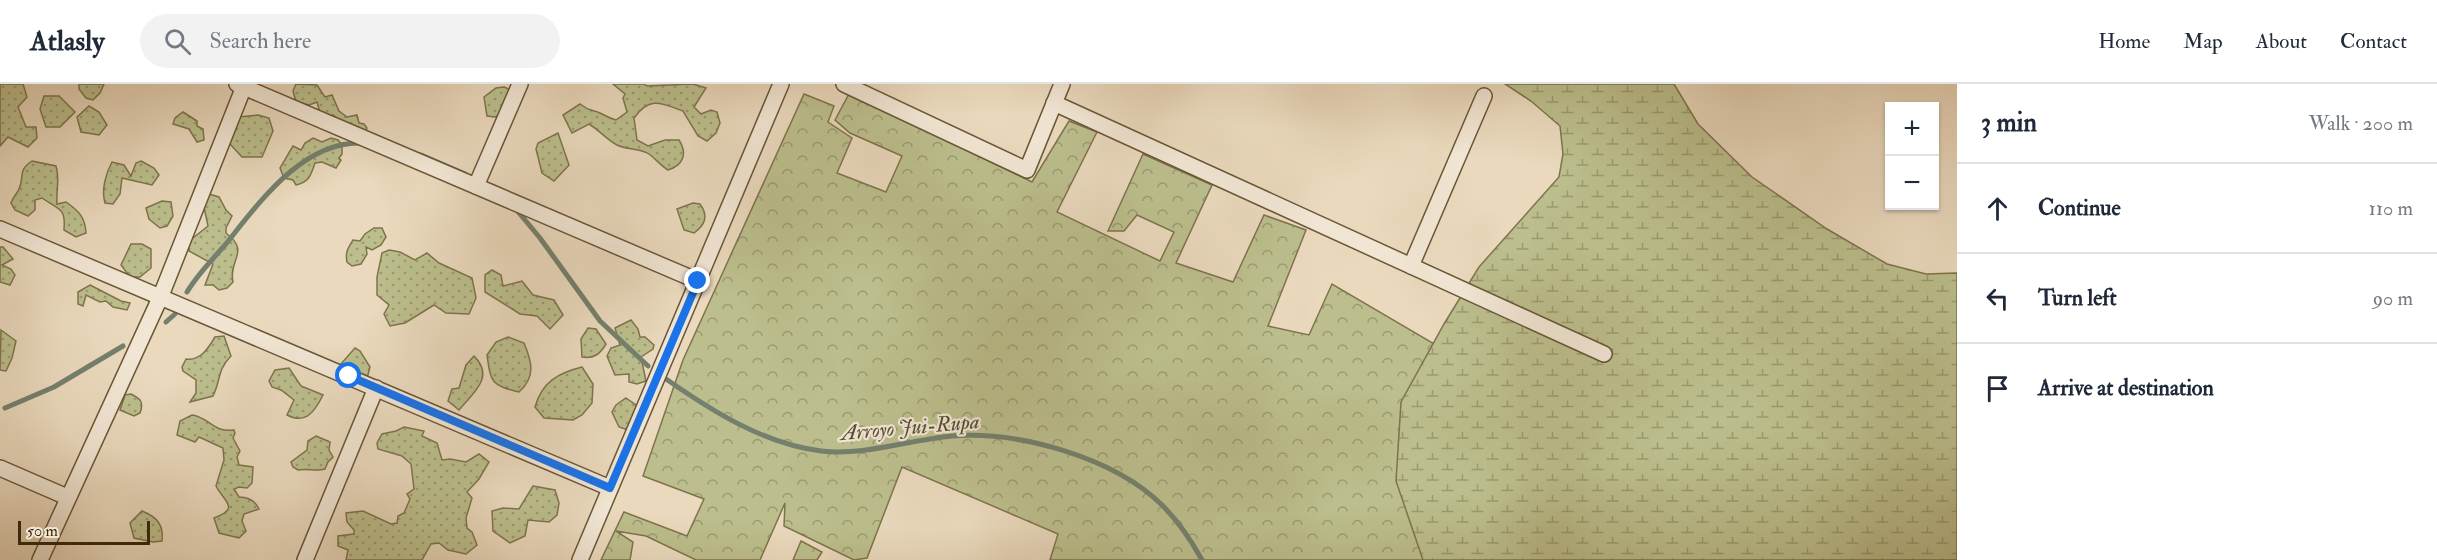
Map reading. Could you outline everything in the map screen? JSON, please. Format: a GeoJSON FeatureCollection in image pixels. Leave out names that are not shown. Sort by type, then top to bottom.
{"type":"FeatureCollection","features":[{"type":"Feature","properties":{"kind":"street"},"geometry":{"type":"LineString","coordinates":[[476,186],[520,84]]}},
{"type":"Feature","properties":{"kind":"street"},"geometry":{"type":"LineString","coordinates":[[580,560],[781,84]]}},
{"type":"Feature","properties":{"kind":"street"},"geometry":{"type":"LineString","coordinates":[[844,84],[1027,170],[1062,84]]}},
{"type":"Feature","properties":{"kind":"street"},"geometry":{"type":"LineString","coordinates":[[40,560],[160,298],[242,85],[698,281]]}},
{"type":"Feature","properties":{"kind":"street"},"geometry":{"type":"LineString","coordinates":[[1411,266],[1484,96]]}},
{"type":"Feature","properties":{"kind":"street"},"geometry":{"type":"LineString","coordinates":[[1054,103],[1604,354]]}},
{"type":"Feature","properties":{"kind":"street"},"geometry":{"type":"LineString","coordinates":[[0,229],[610,488]]}},
{"type":"Feature","properties":{"kind":"street"},"geometry":{"type":"LineString","coordinates":[[305,560],[376,388]]}},
{"type":"Feature","properties":{"kind":"street"},"geometry":{"type":"LineString","coordinates":[[0,468],[67,497]]}},
{"type":"Feature","properties":{"kind":"green space"},"geometry":{"type":"Polygon","coordinates":[[[0,84],[23,84],[27,97],[18,107],[26,127],[36,127],[37,138],[28,147],[8,137],[0,146],[0,84]]]}},
{"type":"Feature","properties":{"kind":"green space"},"geometry":{"type":"Polygon","coordinates":[[[79,84],[104,84],[100,93],[93,100],[86,98],[79,89],[79,84]]]}},
{"type":"Feature","properties":{"kind":"green space"},"geometry":{"type":"Polygon","coordinates":[[[296,84],[317,85],[325,97],[332,95],[339,111],[347,117],[357,115],[359,123],[364,124],[367,128],[364,134],[341,123],[333,115],[329,117],[320,113],[317,102],[309,105],[296,102],[293,91],[296,84]]]}},
{"type":"Feature","properties":{"kind":"green space"},"geometry":{"type":"Polygon","coordinates":[[[613,84],[644,84],[647,86],[693,84],[706,88],[694,107],[701,114],[711,110],[717,112],[720,123],[716,133],[707,141],[698,136],[683,111],[656,103],[645,106],[634,118],[637,140],[648,146],[665,140],[679,140],[682,145],[683,158],[668,170],[646,152],[617,145],[589,124],[572,133],[563,115],[580,104],[616,120],[627,112],[623,98],[625,94],[613,84]]]}},
{"type":"Feature","properties":{"kind":"green space"},"geometry":{"type":"Polygon","coordinates":[[[1505,84],[1674,84],[1698,124],[1752,177],[1827,229],[1887,264],[1926,274],[1957,273],[1957,560],[1423,560],[1396,481],[1401,402],[1479,267],[1559,177],[1563,154],[1560,126],[1531,101],[1505,84]]]}},
{"type":"Feature","properties":{"kind":"green space"},"geometry":{"type":"Polygon","coordinates":[[[504,87],[512,94],[508,111],[495,117],[487,116],[484,97],[496,88],[504,87]]]}},
{"type":"Feature","properties":{"kind":"green space"},"geometry":{"type":"Polygon","coordinates":[[[850,92],[1032,182],[1069,121],[1097,132],[1057,212],[1160,261],[1174,232],[1137,215],[1124,231],[1108,231],[1143,154],[1212,185],[1176,263],[1233,282],[1264,215],[1306,230],[1268,326],[1309,335],[1332,284],[1477,369],[1682,560],[1050,560],[1058,534],[902,467],[867,558],[854,560],[784,526],[785,503],[760,560],[696,560],[646,536],[616,531],[633,542],[630,560],[601,560],[624,512],[687,536],[704,499],[643,476],[683,360],[804,94],[834,106],[828,122],[852,138],[837,173],[886,192],[902,156],[850,133],[835,120],[850,92]]]}},
{"type":"Feature","properties":{"kind":"green space"},"geometry":{"type":"Polygon","coordinates":[[[44,96],[59,96],[75,112],[60,127],[46,127],[40,109],[44,96]]]}},
{"type":"Feature","properties":{"kind":"green space"},"geometry":{"type":"Polygon","coordinates":[[[89,106],[99,112],[107,125],[99,135],[81,132],[77,117],[89,106]]]}},
{"type":"Feature","properties":{"kind":"green space"},"geometry":{"type":"Polygon","coordinates":[[[183,112],[197,121],[197,126],[203,129],[204,140],[197,142],[189,129],[173,124],[175,118],[183,112]]]}},
{"type":"Feature","properties":{"kind":"green space"},"geometry":{"type":"Polygon","coordinates":[[[258,115],[269,118],[273,131],[262,157],[242,157],[230,144],[229,125],[239,117],[258,115]]]}},
{"type":"Feature","properties":{"kind":"green space"},"geometry":{"type":"Polygon","coordinates":[[[558,133],[569,165],[554,181],[542,173],[536,149],[538,143],[558,133]]]}},
{"type":"Feature","properties":{"kind":"green space"},"geometry":{"type":"Polygon","coordinates":[[[313,138],[322,142],[331,138],[338,140],[342,145],[342,154],[339,158],[341,160],[336,168],[322,162],[315,163],[307,180],[296,185],[293,180],[284,178],[280,168],[293,146],[301,150],[305,143],[313,138]]]}},
{"type":"Feature","properties":{"kind":"green space"},"geometry":{"type":"Polygon","coordinates":[[[32,161],[56,166],[57,204],[66,202],[78,212],[83,219],[86,233],[76,237],[64,230],[64,217],[60,210],[42,198],[35,200],[35,210],[28,216],[15,210],[11,203],[21,184],[24,168],[32,161]]]}},
{"type":"Feature","properties":{"kind":"green space"},"geometry":{"type":"Polygon","coordinates":[[[141,161],[154,168],[159,175],[152,185],[122,178],[120,194],[113,204],[105,203],[105,182],[112,162],[124,165],[131,176],[136,163],[141,161]]]}},
{"type":"Feature","properties":{"kind":"green space"},"geometry":{"type":"Polygon","coordinates":[[[209,194],[219,197],[232,216],[226,233],[237,245],[238,251],[233,267],[233,282],[227,288],[219,290],[213,285],[205,285],[213,264],[189,251],[188,242],[208,226],[204,207],[209,194]]]}},
{"type":"Feature","properties":{"kind":"green space"},"geometry":{"type":"Polygon","coordinates":[[[162,201],[171,202],[173,216],[167,226],[160,228],[149,219],[146,208],[162,201]]]}},
{"type":"Feature","properties":{"kind":"green space"},"geometry":{"type":"Polygon","coordinates":[[[693,203],[700,204],[705,216],[701,227],[694,233],[684,230],[677,209],[693,203]]]}},
{"type":"Feature","properties":{"kind":"green space"},"geometry":{"type":"Polygon","coordinates":[[[374,228],[382,228],[386,237],[381,245],[372,250],[366,247],[367,254],[361,264],[352,266],[346,259],[350,245],[353,240],[360,241],[374,228]]]}},
{"type":"Feature","properties":{"kind":"green space"},"geometry":{"type":"Polygon","coordinates":[[[131,244],[142,244],[151,249],[151,268],[140,277],[130,277],[121,265],[131,244]]]}},
{"type":"Feature","properties":{"kind":"green space"},"geometry":{"type":"Polygon","coordinates":[[[0,247],[3,247],[13,259],[2,265],[11,269],[15,275],[10,285],[0,282],[0,247]]]}},
{"type":"Feature","properties":{"kind":"green space"},"geometry":{"type":"Polygon","coordinates":[[[389,250],[400,252],[415,260],[427,253],[439,263],[472,278],[476,298],[469,314],[446,313],[434,305],[405,323],[390,326],[384,314],[389,305],[377,295],[377,277],[382,253],[389,250]]]}},
{"type":"Feature","properties":{"kind":"green space"},"geometry":{"type":"Polygon","coordinates":[[[492,270],[501,275],[503,286],[522,281],[533,295],[554,300],[563,315],[550,329],[537,316],[520,314],[485,292],[485,275],[492,270]]]}},
{"type":"Feature","properties":{"kind":"green space"},"geometry":{"type":"Polygon","coordinates":[[[90,285],[121,301],[130,303],[127,310],[113,307],[106,301],[100,302],[86,295],[83,306],[78,304],[78,292],[90,285]]]}},
{"type":"Feature","properties":{"kind":"green space"},"geometry":{"type":"Polygon","coordinates":[[[631,320],[638,329],[640,337],[645,337],[654,345],[653,349],[641,357],[646,381],[637,384],[629,382],[629,374],[615,375],[607,356],[611,348],[620,345],[615,328],[631,320]]]}},
{"type":"Feature","properties":{"kind":"green space"},"geometry":{"type":"Polygon","coordinates":[[[588,328],[596,329],[606,344],[596,355],[582,357],[581,339],[588,328]]]}},
{"type":"Feature","properties":{"kind":"green space"},"geometry":{"type":"Polygon","coordinates":[[[1,330],[16,341],[6,371],[0,370],[1,330]]]}},
{"type":"Feature","properties":{"kind":"green space"},"geometry":{"type":"Polygon","coordinates":[[[224,336],[231,356],[221,371],[213,396],[190,402],[196,393],[196,380],[183,371],[182,367],[186,359],[199,356],[215,337],[224,336]]]}},
{"type":"Feature","properties":{"kind":"green space"},"geometry":{"type":"Polygon","coordinates":[[[508,337],[524,343],[529,357],[530,375],[519,392],[498,385],[490,372],[487,355],[496,342],[508,337]]]}},
{"type":"Feature","properties":{"kind":"green space"},"geometry":{"type":"Polygon","coordinates":[[[355,348],[360,351],[370,367],[368,375],[359,378],[344,372],[340,365],[355,348]]]}},
{"type":"Feature","properties":{"kind":"green space"},"geometry":{"type":"Polygon","coordinates":[[[474,356],[483,371],[482,378],[476,391],[459,410],[448,401],[452,389],[459,388],[466,365],[474,356]]]}},
{"type":"Feature","properties":{"kind":"green space"},"geometry":{"type":"Polygon","coordinates":[[[582,367],[593,384],[592,403],[582,415],[573,420],[544,418],[535,407],[542,391],[558,376],[582,367]]]}},
{"type":"Feature","properties":{"kind":"green space"},"geometry":{"type":"Polygon","coordinates":[[[289,368],[301,386],[323,395],[313,411],[305,417],[294,418],[287,415],[294,400],[281,390],[272,387],[269,381],[275,370],[289,368]]]}},
{"type":"Feature","properties":{"kind":"green space"},"geometry":{"type":"Polygon","coordinates":[[[131,394],[142,403],[140,413],[134,416],[120,410],[125,395],[131,394]]]}},
{"type":"Feature","properties":{"kind":"green space"},"geometry":{"type":"Polygon","coordinates":[[[626,398],[636,405],[636,414],[628,430],[619,427],[612,412],[616,405],[626,398]]]}},
{"type":"Feature","properties":{"kind":"green space"},"geometry":{"type":"Polygon","coordinates":[[[192,415],[221,429],[234,430],[233,438],[240,451],[237,457],[239,465],[253,467],[252,483],[247,488],[234,489],[239,497],[251,500],[259,509],[244,514],[242,521],[246,531],[239,538],[219,533],[214,518],[229,508],[216,486],[224,460],[223,448],[199,437],[195,442],[177,435],[180,421],[192,415]]]}},
{"type":"Feature","properties":{"kind":"green space"},"geometry":{"type":"Polygon","coordinates":[[[404,427],[424,431],[422,436],[437,443],[442,460],[466,462],[479,454],[489,462],[479,479],[467,492],[472,498],[466,518],[467,528],[472,532],[477,545],[466,554],[448,550],[439,543],[431,544],[422,560],[346,560],[348,550],[338,546],[338,536],[354,534],[354,530],[347,522],[346,513],[363,511],[391,524],[397,523],[398,516],[404,513],[410,499],[407,494],[414,489],[411,464],[402,456],[378,449],[377,443],[382,434],[404,427]]]}},
{"type":"Feature","properties":{"kind":"green space"},"geometry":{"type":"Polygon","coordinates":[[[316,436],[330,442],[329,450],[333,457],[325,469],[298,470],[293,467],[291,462],[307,450],[308,441],[316,436]]]}},
{"type":"Feature","properties":{"kind":"green space"},"geometry":{"type":"Polygon","coordinates":[[[533,486],[555,490],[559,503],[557,515],[549,522],[528,520],[525,536],[510,543],[493,531],[492,511],[503,508],[519,509],[533,486]]]}},
{"type":"Feature","properties":{"kind":"green space"},"geometry":{"type":"Polygon","coordinates":[[[142,511],[152,516],[161,526],[162,541],[153,542],[134,538],[130,523],[142,511]]]}},
{"type":"Feature","properties":{"kind":"green space"},"geometry":{"type":"Polygon","coordinates":[[[801,541],[822,552],[817,560],[793,560],[801,541]]]}},
{"type":"Feature","properties":{"kind":"waterway","name":"Arroyo Jui-Rupa"},"geometry":{"type":"LineString","coordinates":[[187,292],[267,194],[301,163],[320,152],[340,145],[362,143]]}},
{"type":"Feature","properties":{"kind":"waterway","name":"Arroyo Jui-Rupa"},"geometry":{"type":"LineString","coordinates":[[421,155],[465,174]]}},
{"type":"Feature","properties":{"kind":"waterway","name":"Arroyo Jui-Rupa"},"geometry":{"type":"LineString","coordinates":[[515,208],[540,238],[600,321],[648,366]]}},
{"type":"Feature","properties":{"kind":"waterway","name":"Arroyo Jui-Rupa"},"geometry":{"type":"LineString","coordinates":[[166,322],[175,314]]}},
{"type":"Feature","properties":{"kind":"waterway","name":"Arroyo Jui-Rupa"},"geometry":{"type":"LineString","coordinates":[[5,408],[54,387],[123,346]]}},
{"type":"Feature","properties":{"kind":"waterway","name":"Arroyo Jui-Rupa"},"geometry":{"type":"LineString","coordinates":[[666,379],[720,414],[759,434],[821,451],[854,451],[952,436],[1006,438],[1064,451],[1118,473],[1142,488],[1173,518],[1189,538],[1202,560]]}},
{"type":"Feature","properties":{"kind":"route"},"geometry":{"type":"LineString","coordinates":[[349,376],[610,488],[698,281]]}}]}
